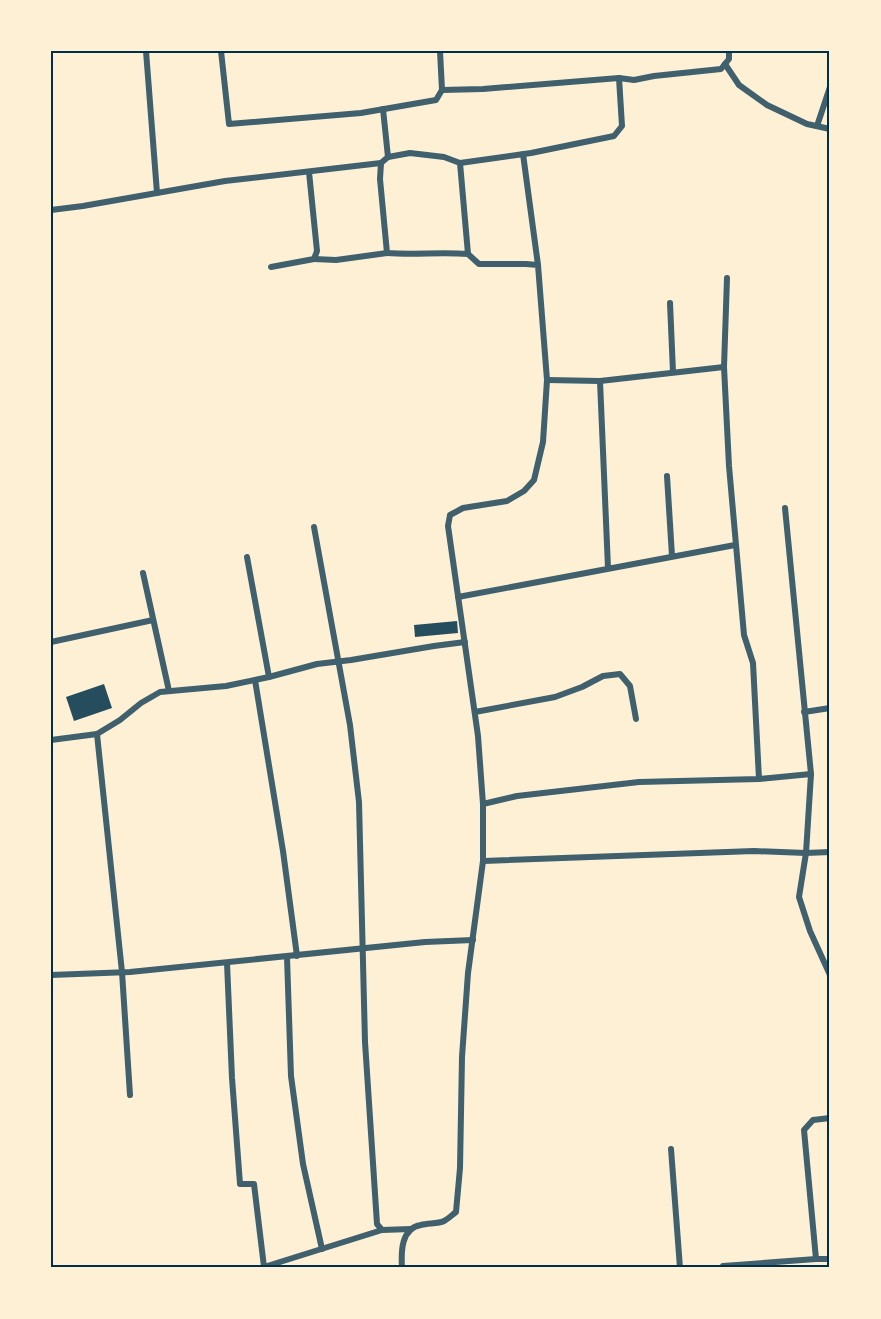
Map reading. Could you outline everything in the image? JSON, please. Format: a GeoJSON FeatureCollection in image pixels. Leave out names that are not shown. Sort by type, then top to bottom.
{"type":"FeatureCollection","features":[{"type":"Feature","properties":{"kind":"street"},"geometry":{"type":"LineString","coordinates":[[146,51],[157,193]]}},
{"type":"Feature","properties":{"kind":"street"},"geometry":{"type":"LineString","coordinates":[[221,51],[229,124],[361,113],[436,100],[442,90],[440,51]]}},
{"type":"Feature","properties":{"kind":"street"},"geometry":{"type":"LineString","coordinates":[[442,90],[619,78],[634,80],[721,69],[729,59],[729,51]]}},
{"type":"Feature","properties":{"kind":"street"},"geometry":{"type":"LineString","coordinates":[[725,64],[739,85],[767,105],[807,124],[830,129]]}},
{"type":"Feature","properties":{"kind":"street"},"geometry":{"type":"LineString","coordinates":[[51,210],[225,181],[381,163],[388,157],[411,153],[444,157],[460,163],[523,154],[614,136],[622,126],[619,78]]}},
{"type":"Feature","properties":{"kind":"street"},"geometry":{"type":"LineString","coordinates":[[817,126],[830,87]]}},
{"type":"Feature","properties":{"kind":"street"},"geometry":{"type":"LineString","coordinates":[[383,109],[388,157]]}},
{"type":"Feature","properties":{"kind":"street"},"geometry":{"type":"LineString","coordinates":[[402,1268],[404,1239],[411,1229],[417,1225],[443,1221],[456,1212],[468,973],[483,861],[483,804],[475,712],[448,526],[450,515],[463,508],[507,501],[524,491],[534,480],[543,442],[548,380],[538,266],[523,154]]}},
{"type":"Feature","properties":{"kind":"street"},"geometry":{"type":"LineString","coordinates":[[381,163],[380,179],[387,253]]}},
{"type":"Feature","properties":{"kind":"street"},"geometry":{"type":"LineString","coordinates":[[460,163],[468,254],[478,264],[538,266]]}},
{"type":"Feature","properties":{"kind":"street"},"geometry":{"type":"LineString","coordinates":[[309,172],[318,251],[314,259]]}},
{"type":"Feature","properties":{"kind":"street"},"geometry":{"type":"LineString","coordinates":[[271,267],[314,259],[336,260],[387,253],[468,254]]}},
{"type":"Feature","properties":{"kind":"street"},"geometry":{"type":"LineString","coordinates":[[727,278],[724,367],[729,466],[744,635],[753,663],[759,779]]}},
{"type":"Feature","properties":{"kind":"street"},"geometry":{"type":"LineString","coordinates":[[670,303],[673,372]]}},
{"type":"Feature","properties":{"kind":"street"},"geometry":{"type":"LineString","coordinates":[[548,380],[600,381],[724,367]]}},
{"type":"Feature","properties":{"kind":"street"},"geometry":{"type":"LineString","coordinates":[[600,381],[608,568]]}},
{"type":"Feature","properties":{"kind":"street"},"geometry":{"type":"LineString","coordinates":[[667,476],[672,556]]}},
{"type":"Feature","properties":{"kind":"street"},"geometry":{"type":"LineString","coordinates":[[785,508],[811,774],[806,853],[800,897],[810,931],[830,975]]}},
{"type":"Feature","properties":{"kind":"street"},"geometry":{"type":"LineString","coordinates":[[314,527],[340,661],[359,801],[365,1042],[377,1224],[382,1230]]}},
{"type":"Feature","properties":{"kind":"street"},"geometry":{"type":"LineString","coordinates":[[458,597],[735,544]]}},
{"type":"Feature","properties":{"kind":"street"},"geometry":{"type":"LineString","coordinates":[[247,557],[269,677]]}},
{"type":"Feature","properties":{"kind":"street"},"geometry":{"type":"LineString","coordinates":[[143,573],[169,691]]}},
{"type":"Feature","properties":{"kind":"street"},"geometry":{"type":"LineString","coordinates":[[51,642],[153,620]]}},
{"type":"Feature","properties":{"kind":"street"},"geometry":{"type":"LineString","coordinates":[[51,740],[98,734],[160,692],[226,686],[317,664],[465,642]]}},
{"type":"Feature","properties":{"kind":"street"},"geometry":{"type":"LineString","coordinates":[[475,712],[555,697],[603,676],[620,674],[630,686],[636,719]]}},
{"type":"Feature","properties":{"kind":"street"},"geometry":{"type":"LineString","coordinates":[[255,680],[283,851],[297,956]]}},
{"type":"Feature","properties":{"kind":"street"},"geometry":{"type":"LineString","coordinates":[[804,712],[830,708]]}},
{"type":"Feature","properties":{"kind":"street"},"geometry":{"type":"LineString","coordinates":[[98,734],[122,972],[130,1095]]}},
{"type":"Feature","properties":{"kind":"street"},"geometry":{"type":"LineString","coordinates":[[483,804],[517,796],[639,782],[759,779],[811,774]]}},
{"type":"Feature","properties":{"kind":"street"},"geometry":{"type":"LineString","coordinates":[[483,861],[754,851],[830,852]]}},
{"type":"Feature","properties":{"kind":"street"},"geometry":{"type":"LineString","coordinates":[[51,975],[122,972],[424,942],[473,940]]}},
{"type":"Feature","properties":{"kind":"street"},"geometry":{"type":"LineString","coordinates":[[287,957],[291,1076],[303,1164],[322,1249]]}},
{"type":"Feature","properties":{"kind":"street"},"geometry":{"type":"LineString","coordinates":[[226,963],[240,1184],[254,1184],[264,1267],[382,1230],[411,1229]]}},
{"type":"Feature","properties":{"kind":"street"},"geometry":{"type":"LineString","coordinates":[[816,1259],[804,1130],[813,1120],[830,1118]]}},
{"type":"Feature","properties":{"kind":"street"},"geometry":{"type":"LineString","coordinates":[[671,1149],[680,1268]]}},
{"type":"Feature","properties":{"kind":"street"},"geometry":{"type":"LineString","coordinates":[[723,1266],[830,1259]]}},
{"type":"Feature","properties":{"kind":"building"},"geometry":{"type":"Polygon","coordinates":[[[457,621],[458,633],[415,637],[414,625],[457,621]]]}},
{"type":"Feature","properties":{"kind":"building"},"geometry":{"type":"Polygon","coordinates":[[[104,684],[112,708],[74,721],[66,697],[104,684]]]}}]}
